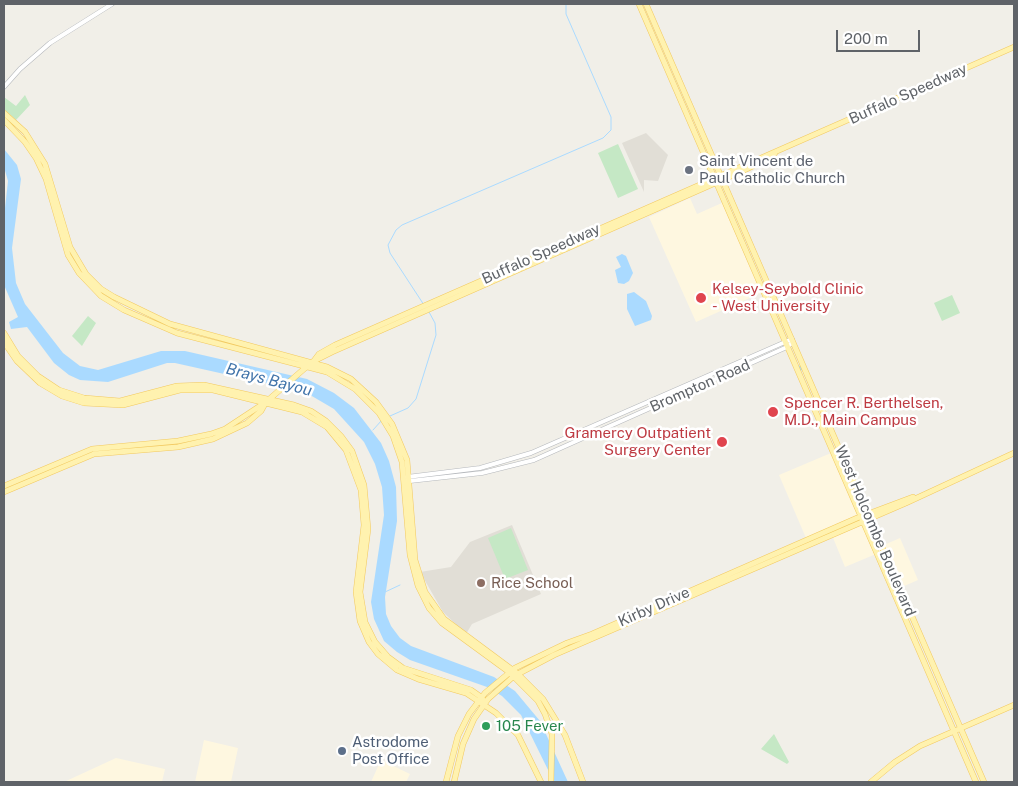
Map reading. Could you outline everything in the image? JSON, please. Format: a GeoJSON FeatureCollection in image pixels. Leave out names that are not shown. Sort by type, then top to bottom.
{"type":"FeatureCollection","features":[{"type":"Feature","properties":{"kind":"main road","name":"West Holcombe Boulevard"},"geometry":{"type":"LineString","coordinates":[[638,4],[976,782]]}},
{"type":"Feature","properties":{"kind":"main road","name":"West Holcombe Boulevard"},"geometry":{"type":"LineString","coordinates":[[647,5],[984,782]]}},
{"type":"Feature","properties":{"kind":"main road"},"geometry":{"type":"LineString","coordinates":[[642,12],[647,5]]}},
{"type":"Feature","properties":{"kind":"main road"},"geometry":{"type":"LineString","coordinates":[[656,45],[666,48]]}},
{"type":"Feature","properties":{"kind":"main road","name":"Buffalo Speedway"},"geometry":{"type":"LineString","coordinates":[[4,486],[92,449],[178,441],[211,434],[236,423],[268,400],[299,373],[324,356],[430,306],[715,180],[770,158],[775,153],[1014,47]]}},
{"type":"Feature","properties":{"kind":"main road"},"geometry":{"type":"LineString","coordinates":[[686,112],[692,109]]}},
{"type":"Feature","properties":{"kind":"main road"},"geometry":{"type":"LineString","coordinates":[[4,113],[24,132],[50,176],[70,247],[84,274],[97,292],[116,306],[177,333],[296,362],[328,367],[361,387],[382,413],[402,445],[415,560],[421,583],[436,613],[516,675],[543,699],[555,715],[565,734],[582,782]]}},
{"type":"Feature","properties":{"kind":"main road"},"geometry":{"type":"LineString","coordinates":[[4,120],[34,149]]}},
{"type":"Feature","properties":{"kind":"main road"},"geometry":{"type":"LineString","coordinates":[[84,274],[114,298],[170,324],[311,364],[345,381],[382,413]]}},
{"type":"Feature","properties":{"kind":"main road","name":"Buffalo Speedway"},"geometry":{"type":"LineString","coordinates":[[311,364],[319,354],[335,345],[422,310]]}},
{"type":"Feature","properties":{"kind":"main road"},"geometry":{"type":"LineString","coordinates":[[4,333],[18,356],[38,376],[59,390],[84,398],[120,401],[177,386],[198,384],[217,386],[268,400],[302,412],[320,422],[341,442],[352,462],[361,490],[364,525],[356,576],[357,603],[363,629],[373,648],[389,665],[407,675],[482,697]]}},
{"type":"Feature","properties":{"kind":"main road"},"geometry":{"type":"LineString","coordinates":[[4,342],[21,366],[40,383],[62,396],[84,403],[123,405],[192,389],[213,390],[252,399],[283,402],[311,411],[331,425],[347,443],[359,467],[364,485],[369,520],[360,581],[361,604],[365,622],[378,647],[403,668],[462,687],[482,697],[485,704],[518,735],[541,782]]}},
{"type":"Feature","properties":{"kind":"main road"},"geometry":{"type":"LineString","coordinates":[[324,356],[324,361],[328,367]]}},
{"type":"Feature","properties":{"kind":"main road"},"geometry":{"type":"LineString","coordinates":[[296,362],[299,373]]}},
{"type":"Feature","properties":{"kind":"main road"},"geometry":{"type":"LineString","coordinates":[[280,390],[283,402]]}},
{"type":"Feature","properties":{"kind":"main road"},"geometry":{"type":"LineString","coordinates":[[252,399],[256,408]]}},
{"type":"Feature","properties":{"kind":"main road","name":"Buffalo Speedway"},"geometry":{"type":"LineString","coordinates":[[4,492],[94,454],[178,447],[213,439],[248,422],[261,411],[268,400]]}},
{"type":"Feature","properties":{"kind":"main road","name":"Kirby Drive"},"geometry":{"type":"LineString","coordinates":[[446,782],[458,736],[482,697],[511,671],[566,643],[592,634],[920,495],[1014,453]]}},
{"type":"Feature","properties":{"kind":"main road","name":"Kirby Drive"},"geometry":{"type":"LineString","coordinates":[[454,782],[463,744],[474,719],[491,696],[516,675],[554,655],[862,519]]}},
{"type":"Feature","properties":{"kind":"main road"},"geometry":{"type":"LineString","coordinates":[[554,655],[566,648],[566,643]]}},
{"type":"Feature","properties":{"kind":"main road"},"geometry":{"type":"LineString","coordinates":[[516,675],[538,701],[550,725],[553,748],[551,782]]}},
{"type":"Feature","properties":{"kind":"main road"},"geometry":{"type":"LineString","coordinates":[[872,782],[907,754],[1014,705]]}},
{"type":"Feature","properties":{"kind":"main road"},"geometry":{"type":"LineString","coordinates":[[967,761],[971,760],[974,766],[978,766]]}},
{"type":"Feature","properties":{"kind":"street"},"geometry":{"type":"LineString","coordinates":[[4,87],[20,69],[50,43],[112,4]]}},
{"type":"Feature","properties":{"kind":"street","name":"Brompton Road"},"geometry":{"type":"LineString","coordinates":[[407,478],[480,468],[531,453],[785,341],[793,341]]}},
{"type":"Feature","properties":{"kind":"street","name":"Brompton Road"},"geometry":{"type":"LineString","coordinates":[[407,478],[491,471],[534,460],[788,347],[793,341]]}},
{"type":"Feature","properties":{"kind":"street"},"geometry":{"type":"LineString","coordinates":[[743,359],[746,366]]}},
{"type":"Feature","properties":{"kind":"street"},"geometry":{"type":"LineString","coordinates":[[595,425],[598,431]]}},
{"type":"Feature","properties":{"kind":"street"},"geometry":{"type":"LineString","coordinates":[[490,464],[491,471]]}},
{"type":"Feature","properties":{"kind":"street"},"geometry":{"type":"LineString","coordinates":[[448,471],[449,476]]}},
{"type":"Feature","properties":{"kind":"shaded area"},"geometry":{"type":"Polygon","coordinates":[[[646,133],[668,155],[658,181],[644,180],[644,192],[622,143],[646,133]]]}},
{"type":"Feature","properties":{"kind":"shaded area"},"geometry":{"type":"Polygon","coordinates":[[[690,198],[697,214],[724,202],[761,293],[696,322],[649,217],[690,198]]]}},
{"type":"Feature","properties":{"kind":"shaded area"},"geometry":{"type":"Polygon","coordinates":[[[831,453],[876,554],[845,567],[829,528],[806,538],[779,475],[831,453]]]}},
{"type":"Feature","properties":{"kind":"shaded area","name":"Rice School"},"geometry":{"type":"Polygon","coordinates":[[[512,525],[541,594],[472,624],[466,634],[443,612],[420,572],[451,567],[470,542],[512,525]]]}},
{"type":"Feature","properties":{"kind":"shaded area"},"geometry":{"type":"Polygon","coordinates":[[[900,538],[918,580],[902,587],[884,545],[900,538]]]}},
{"type":"Feature","properties":{"kind":"shaded area"},"geometry":{"type":"Polygon","coordinates":[[[204,740],[238,748],[231,782],[195,782],[204,740]]]}},
{"type":"Feature","properties":{"kind":"shaded area"},"geometry":{"type":"Polygon","coordinates":[[[116,758],[165,769],[162,782],[64,782],[116,758]]]}},
{"type":"Feature","properties":{"kind":"shaded area"},"geometry":{"type":"Polygon","coordinates":[[[381,760],[410,774],[406,782],[371,782],[381,760]]]}},
{"type":"Feature","properties":{"kind":"green space"},"geometry":{"type":"Polygon","coordinates":[[[25,95],[30,105],[16,120],[4,109],[4,97],[16,106],[25,95]]]}},
{"type":"Feature","properties":{"kind":"green space"},"geometry":{"type":"Polygon","coordinates":[[[618,144],[638,189],[618,198],[598,153],[618,144]]]}},
{"type":"Feature","properties":{"kind":"green space"},"geometry":{"type":"Polygon","coordinates":[[[952,295],[960,313],[942,321],[934,303],[952,295]]]}},
{"type":"Feature","properties":{"kind":"green space"},"geometry":{"type":"Polygon","coordinates":[[[88,316],[96,323],[82,346],[72,336],[88,316]]]}},
{"type":"Feature","properties":{"kind":"green space"},"geometry":{"type":"Polygon","coordinates":[[[511,528],[528,570],[505,579],[488,538],[511,528]]]}},
{"type":"Feature","properties":{"kind":"green space"},"geometry":{"type":"Polygon","coordinates":[[[774,734],[789,762],[787,764],[761,749],[774,734]]]}},
{"type":"Feature","properties":{"kind":"water","name":"Brays Bayou"},"geometry":{"type":"Polygon","coordinates":[[[4,149],[17,165],[21,179],[12,248],[16,283],[25,304],[63,353],[80,366],[98,370],[161,351],[185,351],[307,379],[334,393],[354,408],[381,443],[389,461],[396,487],[397,521],[385,597],[386,614],[391,626],[400,638],[411,646],[494,677],[515,691],[540,721],[568,782],[554,782],[521,715],[502,696],[487,687],[410,660],[384,641],[374,619],[371,602],[384,515],[382,487],[375,464],[364,442],[334,409],[305,392],[175,363],[167,363],[108,382],[80,380],[69,375],[54,363],[27,327],[11,329],[9,322],[18,317],[4,285],[4,217],[8,181],[4,167],[4,149]]]}},
{"type":"Feature","properties":{"kind":"water"},"geometry":{"type":"Polygon","coordinates":[[[622,254],[626,256],[633,273],[629,281],[624,284],[618,283],[615,270],[621,267],[616,257],[622,254]]]}},
{"type":"Feature","properties":{"kind":"water"},"geometry":{"type":"Polygon","coordinates":[[[634,292],[646,301],[652,316],[651,320],[635,326],[627,309],[627,294],[634,292]]]}},
{"type":"Feature","properties":{"kind":"waterway"},"geometry":{"type":"LineString","coordinates":[[424,305],[390,253],[388,245],[396,230],[402,225],[603,138],[611,130],[611,117],[566,14],[566,4]]}},
{"type":"Feature","properties":{"kind":"waterway"},"geometry":{"type":"LineString","coordinates":[[390,416],[408,408],[416,399],[436,335],[435,323],[429,312]]}},
{"type":"Feature","properties":{"kind":"waterway"},"geometry":{"type":"LineString","coordinates":[[373,430],[382,420]]}},
{"type":"Feature","properties":{"kind":"waterway"},"geometry":{"type":"LineString","coordinates":[[385,592],[400,585]]}},
{"type":"Feature","properties":{"kind":"place","name":"Saint Vincent de Paul Catholic Church"},"geometry":{"type":"Point","coordinates":[689,170]}},
{"type":"Feature","properties":{"kind":"place","name":"Kelsey-Seybold Clinic - West University"},"geometry":{"type":"Point","coordinates":[701,298]}},
{"type":"Feature","properties":{"kind":"place","name":"Spencer R. Berthelsen, M.D., Main Campus"},"geometry":{"type":"Point","coordinates":[773,412]}},
{"type":"Feature","properties":{"kind":"place","name":"Gramercy Outpatient Surgery Center"},"geometry":{"type":"Point","coordinates":[722,442]}},
{"type":"Feature","properties":{"kind":"place","name":"Rice School"},"geometry":{"type":"Point","coordinates":[481,583]}},
{"type":"Feature","properties":{"kind":"place","name":"105 Fever"},"geometry":{"type":"Point","coordinates":[486,726]}},
{"type":"Feature","properties":{"kind":"place","name":"Astrodome Post Office"},"geometry":{"type":"Point","coordinates":[342,751]}}]}
